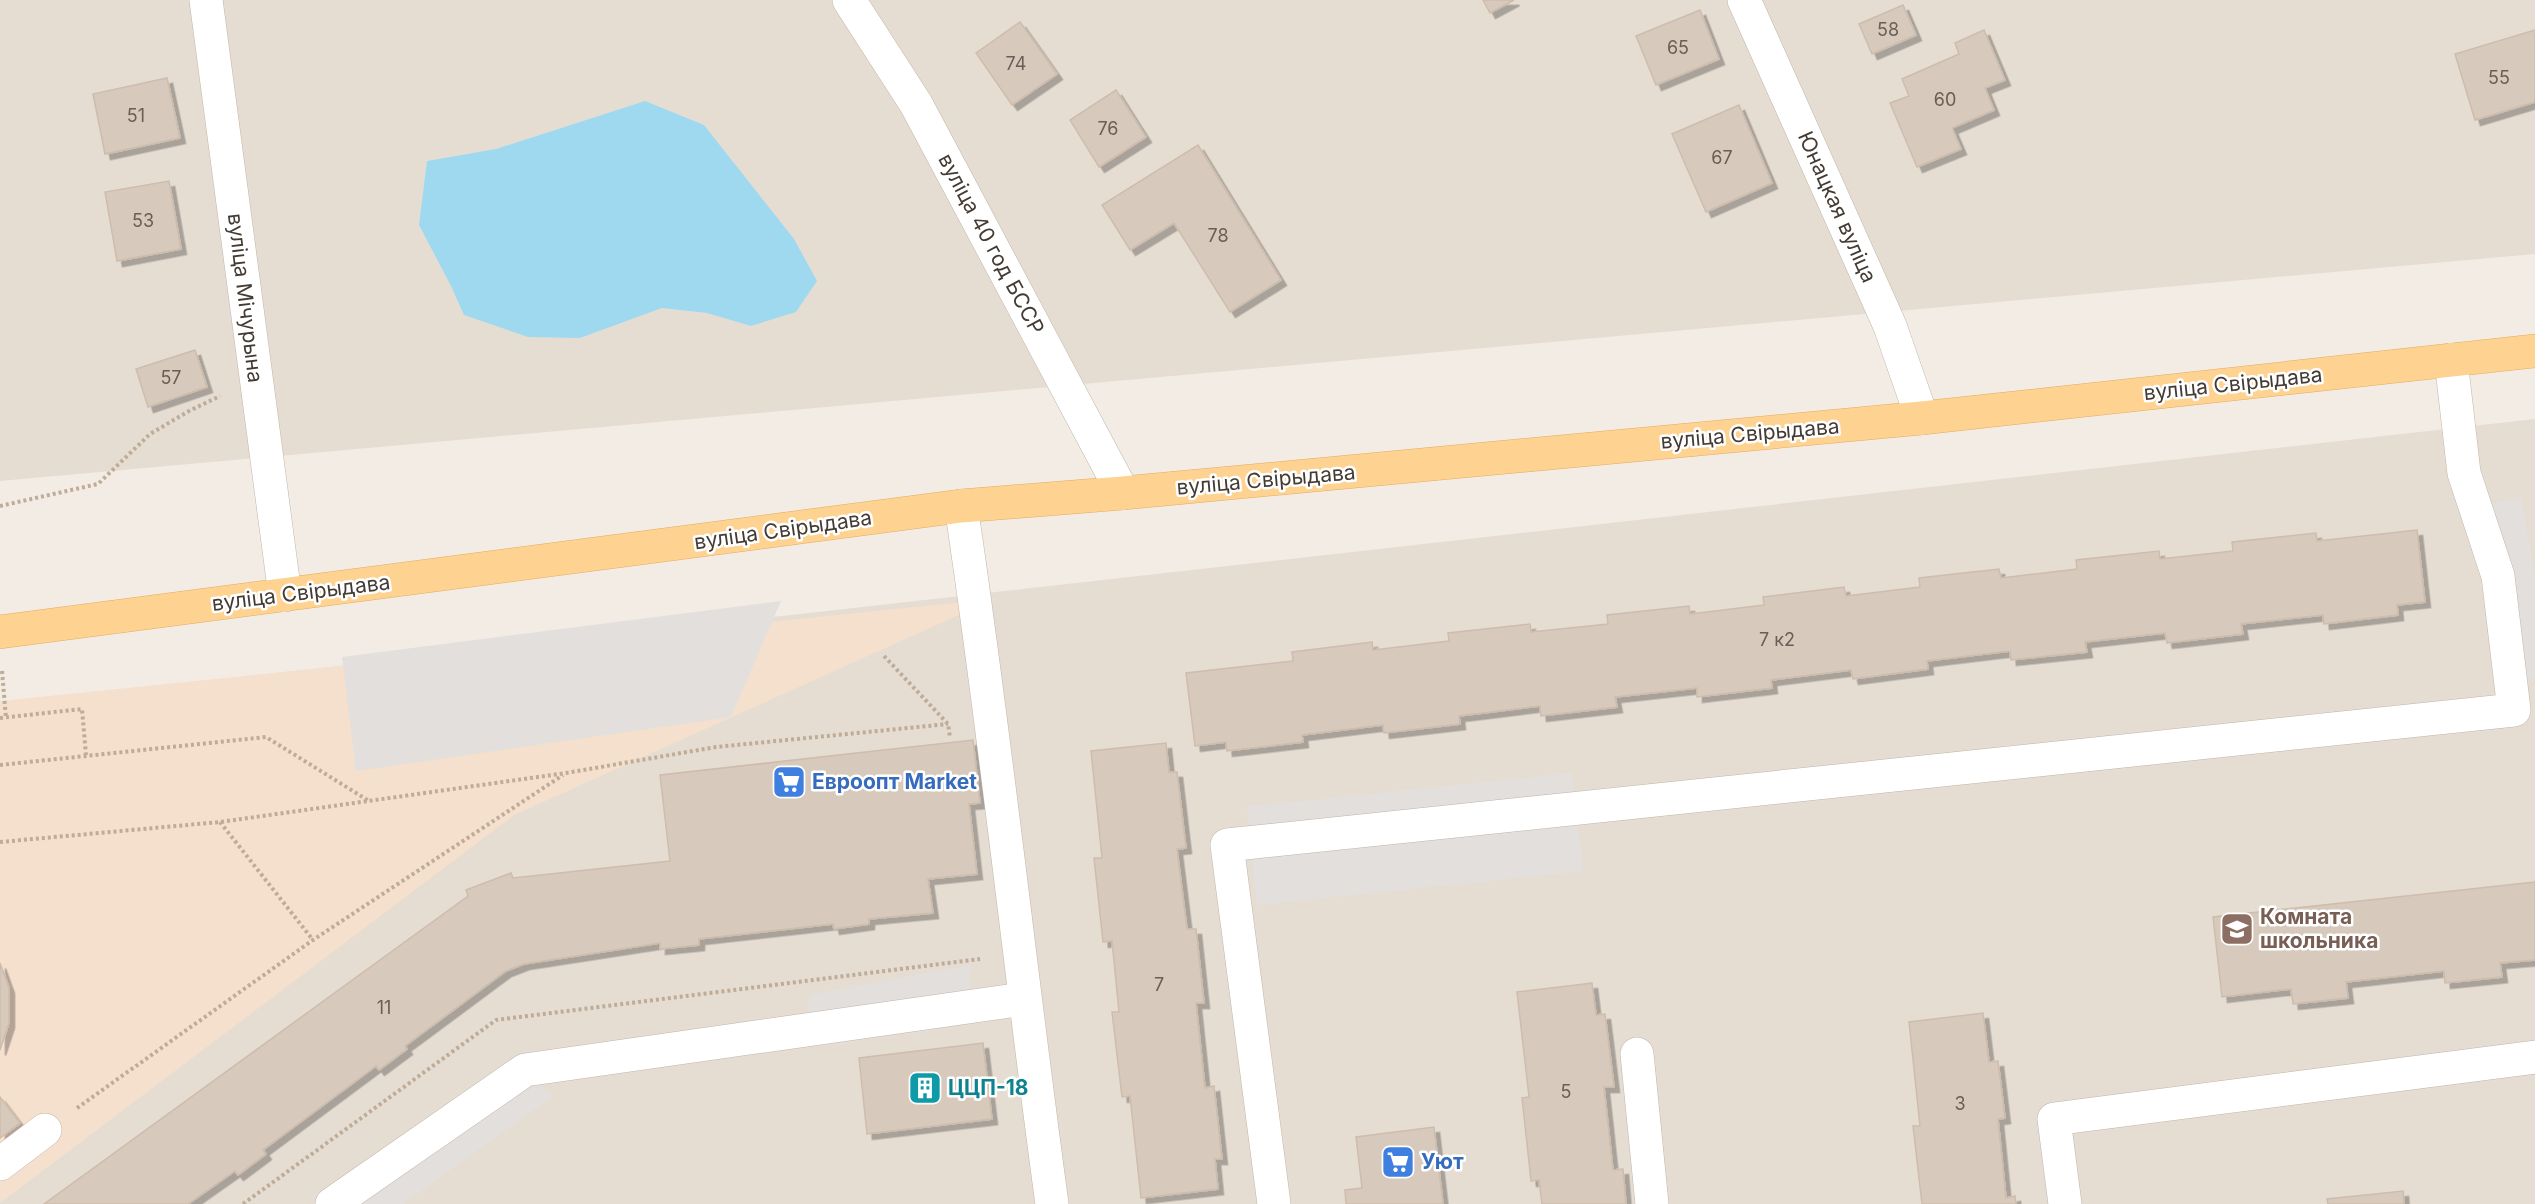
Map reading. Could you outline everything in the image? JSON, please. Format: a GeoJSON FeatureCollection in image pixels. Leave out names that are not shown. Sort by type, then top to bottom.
{"type":"FeatureCollection","features":[{"type":"Feature","properties":{"kind":"main road","name":"вуліца Свірыдава"},"geometry":{"type":"LineString","coordinates":[[0,632],[961,506],[1123,494],[1922,418],[2535,351]]}},
{"type":"Feature","properties":{"kind":"street","name":"вуліца Мічурына"},"geometry":{"type":"LineString","coordinates":[[206,0],[285,595]]}},
{"type":"Feature","properties":{"kind":"street","name":"вуліца 40 год БССР"},"geometry":{"type":"LineString","coordinates":[[849,0],[916,104],[1123,494]]}},
{"type":"Feature","properties":{"kind":"street","name":"Юнацкая вуліца"},"geometry":{"type":"LineString","coordinates":[[1744,0],[1890,326],[1922,418]]}},
{"type":"Feature","properties":{"kind":"street"},"geometry":{"type":"LineString","coordinates":[[1274,1204],[1227,845],[2514,710],[2498,576],[2464,473],[2451,360]]}},
{"type":"Feature","properties":{"kind":"street"},"geometry":{"type":"LineString","coordinates":[[961,506],[1002,801],[1023,999],[1052,1204]]}},
{"type":"Feature","properties":{"kind":"street"},"geometry":{"type":"LineString","coordinates":[[332,1204],[525,1070],[1023,999]]}},
{"type":"Feature","properties":{"kind":"street"},"geometry":{"type":"LineString","coordinates":[[1637,1054],[1652,1204]]}},
{"type":"Feature","properties":{"kind":"street"},"geometry":{"type":"LineString","coordinates":[[2065,1204],[2054,1119],[2535,1057]]}},
{"type":"Feature","properties":{"kind":"street"},"geometry":{"type":"LineString","coordinates":[[0,1164],[45,1130]]}},
{"type":"Feature","properties":{"kind":"path"},"geometry":{"type":"LineString","coordinates":[[0,506],[98,484],[150,434],[189,411],[256,379]]}},
{"type":"Feature","properties":{"kind":"path"},"geometry":{"type":"LineString","coordinates":[[884,656],[948,724],[952,748]]}},
{"type":"Feature","properties":{"kind":"path"},"geometry":{"type":"LineString","coordinates":[[2,666],[3,718],[81,709],[86,754]]}},
{"type":"Feature","properties":{"kind":"path"},"geometry":{"type":"LineString","coordinates":[[0,842],[220,822],[566,773],[716,747],[948,724]]}},
{"type":"Feature","properties":{"kind":"path"},"geometry":{"type":"LineString","coordinates":[[0,765],[86,754],[266,737],[370,802]]}},
{"type":"Feature","properties":{"kind":"path"},"geometry":{"type":"LineString","coordinates":[[45,1130],[313,940],[566,773]]}},
{"type":"Feature","properties":{"kind":"path"},"geometry":{"type":"LineString","coordinates":[[220,822],[313,940]]}},
{"type":"Feature","properties":{"kind":"path"},"geometry":{"type":"LineString","coordinates":[[243,1204],[496,1020],[980,958]]}},
{"type":"Feature","properties":{"kind":"shaded area"},"geometry":{"type":"Polygon","coordinates":[[[0,0],[2535,0],[2535,254],[0,481],[0,0]]]}},
{"type":"Feature","properties":{"kind":"shaded area"},"geometry":{"type":"Polygon","coordinates":[[[2535,419],[2535,1204],[0,1204],[0,704],[2535,419]]]}},
{"type":"Feature","properties":{"kind":"shaded area"},"geometry":{"type":"Polygon","coordinates":[[[2521,498],[2535,577],[2535,677],[2501,688],[2476,507],[2521,498]]]}},
{"type":"Feature","properties":{"kind":"shaded area"},"geometry":{"type":"Polygon","coordinates":[[[994,599],[514,815],[0,1203],[0,701],[994,599]]]}},
{"type":"Feature","properties":{"kind":"shaded area"},"geometry":{"type":"Polygon","coordinates":[[[781,601],[731,717],[356,771],[342,657],[781,601]]]}},
{"type":"Feature","properties":{"kind":"shaded area"},"geometry":{"type":"Polygon","coordinates":[[[1572,773],[1583,871],[1257,905],[1247,807],[1572,773]]]}},
{"type":"Feature","properties":{"kind":"shaded area"},"geometry":{"type":"Polygon","coordinates":[[[971,965],[968,1005],[931,1031],[857,1039],[843,1046],[807,1021],[809,995],[971,965]]]}},
{"type":"Feature","properties":{"kind":"shaded area"},"geometry":{"type":"Polygon","coordinates":[[[533,1077],[553,1096],[403,1204],[354,1204],[533,1077]]]}},
{"type":"Feature","properties":{"kind":"water"},"geometry":{"type":"Polygon","coordinates":[[[645,101],[704,125],[794,239],[817,281],[796,312],[751,326],[707,313],[662,308],[580,338],[528,337],[464,315],[419,225],[427,161],[496,149],[645,101]]]}},
{"type":"Feature","properties":{"kind":"building"},"geometry":{"type":"Polygon","coordinates":[[[1483,0],[1514,0],[1490,13],[1483,0]]]}},
{"type":"Feature","properties":{"kind":"building"},"geometry":{"type":"Polygon","coordinates":[[[1903,5],[1916,35],[1872,54],[1859,24],[1903,5]]]}},
{"type":"Feature","properties":{"kind":"building"},"geometry":{"type":"Polygon","coordinates":[[[1700,10],[1719,59],[1656,85],[1636,36],[1700,10]]]}},
{"type":"Feature","properties":{"kind":"building"},"geometry":{"type":"Polygon","coordinates":[[[1020,22],[1057,74],[1012,105],[976,53],[1020,22]]]}},
{"type":"Feature","properties":{"kind":"building"},"geometry":{"type":"Polygon","coordinates":[[[1984,30],[2005,80],[1985,88],[1994,110],[1952,128],[1961,149],[1917,167],[1890,103],[1909,96],[1902,79],[1959,54],[1955,43],[1984,30]]]}},
{"type":"Feature","properties":{"kind":"building"},"geometry":{"type":"Polygon","coordinates":[[[2535,30],[2535,102],[2475,120],[2455,54],[2535,30]]]}},
{"type":"Feature","properties":{"kind":"building"},"geometry":{"type":"Polygon","coordinates":[[[167,78],[180,138],[105,154],[93,94],[167,78]]]}},
{"type":"Feature","properties":{"kind":"building"},"geometry":{"type":"Polygon","coordinates":[[[1116,90],[1146,137],[1099,167],[1070,120],[1116,90]]]}},
{"type":"Feature","properties":{"kind":"building"},"geometry":{"type":"Polygon","coordinates":[[[1739,105],[1772,183],[1706,212],[1672,134],[1739,105]]]}},
{"type":"Feature","properties":{"kind":"building"},"geometry":{"type":"Polygon","coordinates":[[[1198,145],[1281,280],[1230,312],[1174,223],[1130,250],[1102,205],[1198,145]]]}},
{"type":"Feature","properties":{"kind":"building"},"geometry":{"type":"Polygon","coordinates":[[[169,181],[181,249],[117,261],[105,192],[169,181]]]}},
{"type":"Feature","properties":{"kind":"building"},"geometry":{"type":"Polygon","coordinates":[[[195,350],[207,387],[148,407],[136,369],[195,350]]]}},
{"type":"Feature","properties":{"kind":"building"},"geometry":{"type":"Polygon","coordinates":[[[2417,530],[2425,602],[2397,605],[2398,615],[2324,624],[2323,615],[2241,624],[2243,634],[2167,643],[2165,633],[2085,642],[2087,652],[2011,660],[2010,651],[1927,661],[1928,669],[1853,679],[1851,670],[1771,680],[1772,688],[1697,697],[1697,688],[1615,697],[1617,707],[1541,716],[1540,706],[1459,716],[1460,724],[1384,733],[1383,725],[1302,735],[1303,742],[1227,751],[1226,742],[1195,746],[1186,673],[1293,661],[1292,652],[1372,642],[1373,650],[1449,641],[1448,633],[1530,624],[1531,632],[1608,624],[1607,615],[1689,606],[1690,614],[1764,605],[1763,597],[1844,587],[1846,596],[1920,587],[1919,578],[1999,569],[2001,578],[2077,569],[2076,560],[2159,551],[2160,559],[2233,551],[2232,542],[2316,533],[2317,541],[2417,530]]]}},
{"type":"Feature","properties":{"kind":"building"},"geometry":{"type":"Polygon","coordinates":[[[973,740],[980,803],[969,804],[977,874],[928,879],[933,913],[869,919],[869,924],[834,929],[833,924],[699,939],[699,945],[660,949],[660,943],[524,964],[506,971],[405,1046],[407,1049],[379,1070],[376,1066],[263,1150],[266,1154],[238,1175],[235,1171],[188,1204],[44,1204],[468,896],[466,890],[511,873],[513,878],[670,861],[660,775],[973,740]]]}},
{"type":"Feature","properties":{"kind":"building"},"geometry":{"type":"Polygon","coordinates":[[[1166,743],[1169,772],[1177,772],[1186,848],[1177,849],[1187,929],[1196,929],[1204,1003],[1196,1003],[1205,1088],[1214,1086],[1222,1159],[1215,1159],[1218,1189],[1141,1198],[1130,1096],[1122,1097],[1112,1012],[1119,1012],[1112,941],[1103,942],[1094,858],[1102,858],[1091,751],[1166,743]]]}},
{"type":"Feature","properties":{"kind":"building"},"geometry":{"type":"Polygon","coordinates":[[[2535,882],[2535,960],[2500,963],[2502,977],[2445,983],[2444,971],[2346,982],[2348,998],[2293,1004],[2291,989],[2222,997],[2213,917],[2535,882]]]}},
{"type":"Feature","properties":{"kind":"building"},"geometry":{"type":"Polygon","coordinates":[[[0,963],[9,988],[9,1023],[0,1050],[0,963]]]}},
{"type":"Feature","properties":{"kind":"building"},"geometry":{"type":"Polygon","coordinates":[[[1592,983],[1596,1015],[1605,1014],[1614,1087],[1604,1087],[1613,1170],[1623,1169],[1626,1204],[1542,1204],[1539,1180],[1531,1181],[1522,1098],[1529,1097],[1517,992],[1592,983]]]}},
{"type":"Feature","properties":{"kind":"building"},"geometry":{"type":"Polygon","coordinates":[[[1983,1013],[1989,1062],[1998,1061],[2005,1118],[1998,1119],[2006,1198],[2015,1196],[2016,1204],[1922,1204],[1913,1126],[1920,1126],[1909,1022],[1983,1013]]]}},
{"type":"Feature","properties":{"kind":"building","name":"ЦЦП-18"},"geometry":{"type":"Polygon","coordinates":[[[983,1043],[992,1119],[867,1134],[859,1058],[983,1043]]]}},
{"type":"Feature","properties":{"kind":"building"},"geometry":{"type":"Polygon","coordinates":[[[0,1097],[20,1123],[0,1138],[0,1097]]]}},
{"type":"Feature","properties":{"kind":"building","name":"Уют"},"geometry":{"type":"Polygon","coordinates":[[[1434,1127],[1443,1204],[1346,1204],[1345,1190],[1362,1188],[1356,1137],[1434,1127]]]}},
{"type":"Feature","properties":{"kind":"building"},"geometry":{"type":"Polygon","coordinates":[[[2403,1191],[2404,1204],[2328,1204],[2327,1199],[2403,1191]]]}},
{"type":"Feature","properties":{"kind":"place","name":"Евроопт Market"},"geometry":{"type":"Point","coordinates":[789,782]}},
{"type":"Feature","properties":{"kind":"place","name":"Комната школьника"},"geometry":{"type":"Point","coordinates":[2237,929]}},
{"type":"Feature","properties":{"kind":"place","name":"ЦЦП-18"},"geometry":{"type":"Point","coordinates":[925,1088]}},
{"type":"Feature","properties":{"kind":"place","name":"Уют"},"geometry":{"type":"Point","coordinates":[1398,1162]}}]}
